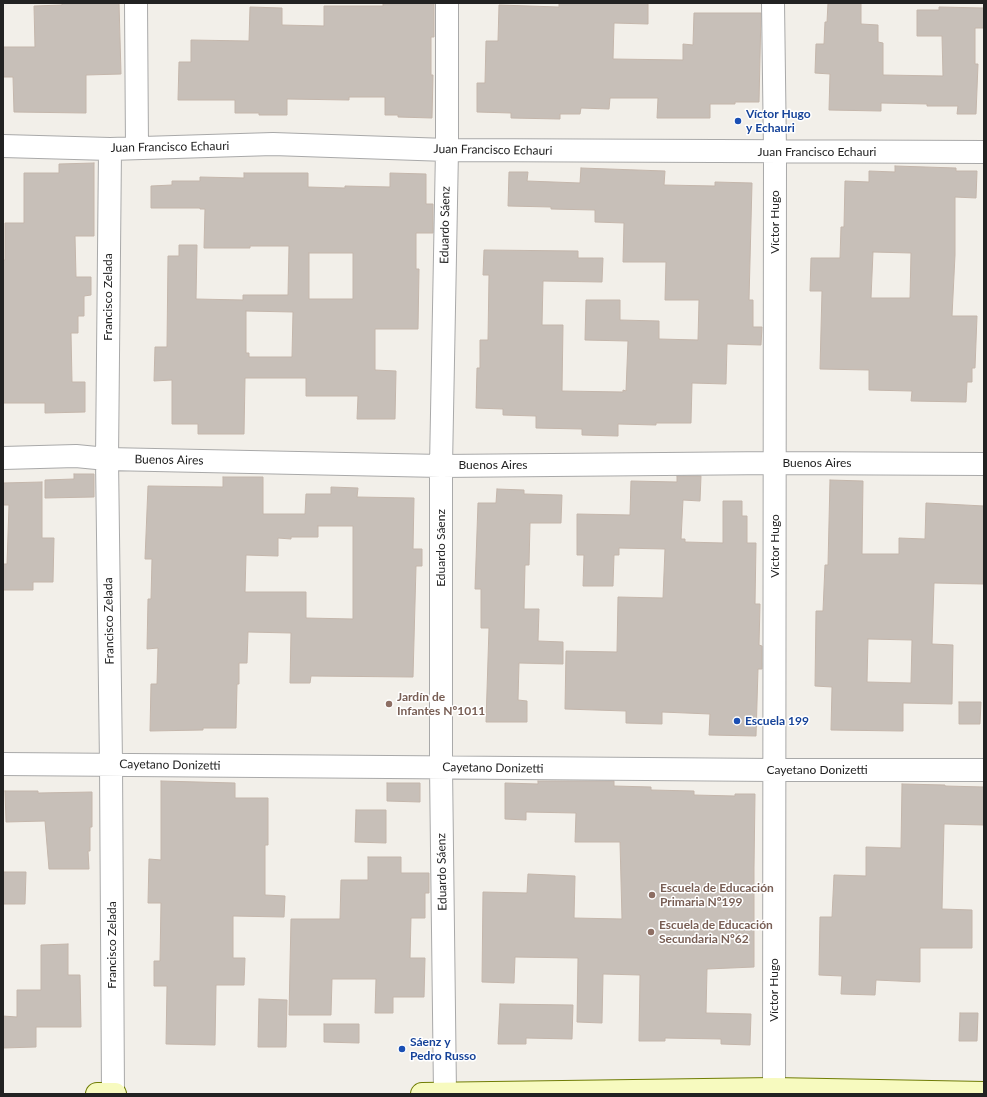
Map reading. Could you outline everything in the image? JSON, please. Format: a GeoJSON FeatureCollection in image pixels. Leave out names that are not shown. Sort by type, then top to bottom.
{"type":"FeatureCollection","features":[{"type":"Feature","properties":{"kind":"street"},"geometry":{"type":"LineString","coordinates":[[136,3],[137,148]]}},
{"type":"Feature","properties":{"kind":"street","name":"Eduardo Sáenz"},"geometry":{"type":"LineString","coordinates":[[445,1094],[441,767],[441,466],[447,150],[447,3]]}},
{"type":"Feature","properties":{"kind":"street","name":"Víctor Hugo"},"geometry":{"type":"LineString","coordinates":[[773,3],[775,152],[774,1089]]}},
{"type":"Feature","properties":{"kind":"street","name":"Juan Francisco Echauri"},"geometry":{"type":"LineString","coordinates":[[3,146],[110,149],[272,144],[447,150],[984,152]]}},
{"type":"Feature","properties":{"kind":"street","name":"Francisco Zelada"},"geometry":{"type":"LineString","coordinates":[[110,149],[107,459],[114,1094]]}},
{"type":"Feature","properties":{"kind":"street","name":"Buenos Aires"},"geometry":{"type":"LineString","coordinates":[[3,458],[76,456],[107,459],[441,466],[775,463],[984,464]]}},
{"type":"Feature","properties":{"kind":"street","name":"Cayetano Donizetti"},"geometry":{"type":"LineString","coordinates":[[3,764],[774,770],[984,770]]}},
{"type":"Feature","properties":{"kind":"street"},"geometry":{"type":"LineString","coordinates":[[422,1094],[774,1089],[820,1092],[984,1093]]}},
{"type":"Feature","properties":{"kind":"street"},"geometry":{"type":"LineString","coordinates":[[97,1094],[114,1094]]}},
{"type":"Feature","properties":{"kind":"building"},"geometry":{"type":"Polygon","coordinates":[[[62,3],[119,3],[121,74],[86,75],[86,113],[14,112],[13,77],[3,77],[3,47],[35,47],[34,6],[62,5],[62,3]]]}},
{"type":"Feature","properties":{"kind":"building"},"geometry":{"type":"Polygon","coordinates":[[[383,3],[434,3],[434,37],[431,37],[431,75],[433,75],[432,118],[385,115],[385,97],[349,97],[349,100],[287,99],[287,115],[235,113],[235,100],[178,100],[179,62],[191,62],[191,40],[249,41],[250,7],[282,8],[282,25],[324,26],[324,6],[383,6],[383,3]]]}},
{"type":"Feature","properties":{"kind":"building"},"geometry":{"type":"Polygon","coordinates":[[[559,3],[648,3],[648,24],[614,23],[613,59],[683,60],[683,44],[693,45],[694,13],[761,13],[759,102],[710,104],[710,118],[657,118],[658,98],[610,98],[609,109],[581,108],[580,114],[560,114],[560,119],[511,118],[511,113],[477,112],[477,83],[485,83],[486,41],[498,41],[499,5],[559,7],[559,3]]]}},
{"type":"Feature","properties":{"kind":"building"},"geometry":{"type":"Polygon","coordinates":[[[828,3],[861,3],[861,24],[878,25],[878,42],[883,43],[883,75],[943,76],[942,36],[917,36],[917,10],[939,10],[939,7],[984,8],[984,28],[975,28],[975,64],[978,64],[976,114],[957,114],[958,106],[927,106],[927,104],[881,103],[881,111],[829,110],[830,74],[815,73],[816,44],[824,44],[828,3]]]}},
{"type":"Feature","properties":{"kind":"building"},"geometry":{"type":"Polygon","coordinates":[[[94,163],[94,236],[75,236],[76,277],[91,277],[91,295],[84,296],[84,316],[78,316],[78,333],[71,333],[72,382],[85,382],[85,412],[45,413],[45,403],[3,403],[3,260],[5,260],[5,223],[24,223],[24,173],[59,173],[59,164],[94,163]]]}},
{"type":"Feature","properties":{"kind":"building"},"geometry":{"type":"Polygon","coordinates":[[[895,166],[956,168],[956,171],[977,171],[976,198],[955,197],[955,255],[952,316],[977,316],[975,368],[972,368],[972,382],[967,382],[966,402],[911,401],[912,391],[869,390],[869,370],[820,369],[822,291],[810,291],[811,258],[840,258],[841,227],[844,227],[845,181],[869,182],[869,171],[895,172],[895,166]],[[873,252],[871,298],[910,298],[911,253],[873,252]]]}},
{"type":"Feature","properties":{"kind":"building"},"geometry":{"type":"Polygon","coordinates":[[[581,168],[665,171],[664,185],[715,186],[715,182],[752,183],[749,300],[753,300],[753,327],[762,327],[761,345],[727,344],[726,384],[692,383],[691,423],[656,423],[656,425],[618,424],[618,436],[582,435],[582,429],[536,428],[536,416],[503,415],[503,409],[476,408],[477,368],[480,368],[480,340],[488,340],[489,275],[483,275],[484,250],[578,251],[578,258],[603,258],[602,282],[543,281],[542,325],[563,325],[562,391],[626,391],[628,341],[585,340],[586,300],[620,300],[620,320],[659,321],[659,339],[698,340],[699,300],[665,300],[666,262],[623,262],[624,223],[595,222],[595,210],[508,206],[509,172],[528,172],[527,181],[580,183],[581,168]]]}},
{"type":"Feature","properties":{"kind":"building"},"geometry":{"type":"Polygon","coordinates":[[[244,173],[308,173],[308,187],[345,188],[345,186],[390,187],[390,173],[426,174],[426,204],[433,204],[433,233],[416,233],[416,269],[419,269],[418,329],[375,329],[375,370],[396,371],[395,419],[357,419],[358,396],[306,396],[306,378],[245,378],[244,434],[198,434],[198,424],[172,424],[172,380],[154,381],[155,347],[167,347],[168,256],[179,256],[179,245],[197,245],[196,299],[243,300],[243,295],[288,295],[289,246],[204,248],[205,209],[151,208],[151,186],[172,185],[172,181],[200,181],[200,177],[244,178],[244,173]],[[309,253],[309,299],[353,299],[353,253],[309,253]],[[246,311],[246,353],[249,353],[249,357],[292,357],[293,312],[246,311]]]}},
{"type":"Feature","properties":{"kind":"building"},"geometry":{"type":"Polygon","coordinates":[[[74,474],[94,474],[94,497],[45,498],[45,480],[74,479],[74,474]]]}},
{"type":"Feature","properties":{"kind":"building"},"geometry":{"type":"Polygon","coordinates":[[[677,476],[701,476],[700,501],[683,500],[681,539],[685,539],[685,542],[723,543],[723,501],[742,501],[742,516],[747,516],[747,543],[756,543],[755,604],[760,604],[759,645],[762,646],[762,669],[758,669],[756,736],[709,735],[710,714],[662,712],[662,724],[626,723],[626,711],[565,709],[566,651],[617,652],[618,597],[663,598],[665,549],[619,548],[619,555],[614,555],[613,586],[583,586],[584,555],[577,555],[577,514],[630,515],[631,481],[677,482],[677,476]]]}},
{"type":"Feature","properties":{"kind":"building"},"geometry":{"type":"Polygon","coordinates":[[[223,477],[263,477],[263,514],[305,514],[306,494],[331,494],[331,487],[358,488],[357,497],[414,498],[413,549],[422,549],[422,566],[416,566],[413,677],[311,676],[310,683],[290,683],[291,633],[248,632],[247,663],[239,663],[236,728],[150,731],[151,684],[157,684],[158,648],[147,649],[148,599],[151,599],[152,559],[145,559],[148,486],[223,487],[223,477]],[[318,526],[318,537],[291,537],[291,539],[278,538],[278,556],[246,555],[245,592],[306,592],[306,618],[353,619],[353,526],[318,526]]]}},
{"type":"Feature","properties":{"kind":"building"},"geometry":{"type":"Polygon","coordinates":[[[830,480],[863,481],[862,554],[899,554],[899,538],[925,539],[926,503],[984,506],[983,584],[934,583],[932,644],[953,645],[952,704],[903,703],[903,731],[831,730],[832,687],[815,686],[816,611],[823,611],[825,565],[828,565],[830,480]],[[868,639],[867,682],[911,683],[912,640],[868,639]]]}},
{"type":"Feature","properties":{"kind":"building"},"geometry":{"type":"Polygon","coordinates":[[[42,482],[42,538],[54,538],[53,582],[33,582],[33,590],[3,590],[3,564],[7,564],[9,505],[3,505],[3,483],[42,482]]]}},
{"type":"Feature","properties":{"kind":"building"},"geometry":{"type":"Polygon","coordinates":[[[497,489],[524,490],[524,494],[562,495],[561,523],[530,523],[529,565],[525,565],[524,609],[539,609],[538,641],[563,642],[563,664],[519,663],[518,700],[527,701],[527,722],[486,722],[489,628],[481,628],[481,589],[475,589],[478,503],[496,503],[497,489]]]}},
{"type":"Feature","properties":{"kind":"building"},"geometry":{"type":"Polygon","coordinates":[[[959,702],[981,702],[980,724],[959,724],[959,702]]]}},
{"type":"Feature","properties":{"kind":"building"},"geometry":{"type":"Polygon","coordinates":[[[161,781],[235,783],[235,798],[268,798],[268,845],[265,845],[265,895],[285,896],[284,917],[233,916],[233,958],[245,958],[244,985],[216,985],[215,1045],[166,1044],[167,986],[154,986],[154,961],[160,961],[161,903],[148,903],[149,859],[161,860],[161,781]]]}},
{"type":"Feature","properties":{"kind":"building"},"geometry":{"type":"Polygon","coordinates":[[[538,781],[614,781],[614,786],[651,787],[651,790],[694,791],[694,795],[735,796],[735,794],[755,794],[754,967],[707,969],[706,1013],[751,1014],[750,1045],[721,1044],[721,1039],[665,1038],[665,1041],[639,1041],[640,975],[603,974],[602,1023],[577,1022],[578,958],[515,957],[514,983],[482,982],[483,892],[527,893],[528,874],[575,876],[574,918],[622,919],[620,842],[575,842],[576,813],[526,812],[526,820],[505,819],[505,783],[538,784],[538,781]]]}},
{"type":"Feature","properties":{"kind":"building"},"geometry":{"type":"Polygon","coordinates":[[[387,783],[420,783],[420,802],[387,801],[387,783]]]}},
{"type":"Feature","properties":{"kind":"building"},"geometry":{"type":"Polygon","coordinates":[[[902,784],[984,787],[984,825],[944,824],[942,909],[972,910],[972,948],[920,948],[920,982],[876,980],[875,995],[841,994],[842,976],[819,975],[820,917],[832,917],[834,875],[866,876],[866,847],[901,848],[902,784]]]}},
{"type":"Feature","properties":{"kind":"building"},"geometry":{"type":"Polygon","coordinates":[[[5,791],[38,791],[38,793],[92,792],[92,827],[90,827],[90,851],[88,851],[89,869],[49,869],[45,821],[6,822],[5,791]]]}},
{"type":"Feature","properties":{"kind":"building"},"geometry":{"type":"Polygon","coordinates":[[[356,810],[386,810],[386,843],[355,842],[356,810]]]}},
{"type":"Feature","properties":{"kind":"building"},"geometry":{"type":"Polygon","coordinates":[[[368,857],[401,857],[401,873],[429,873],[429,893],[425,893],[425,918],[411,918],[410,958],[425,958],[424,997],[393,997],[393,1013],[375,1013],[376,979],[332,979],[331,1015],[289,1015],[291,919],[340,919],[341,880],[368,880],[368,857]]]}},
{"type":"Feature","properties":{"kind":"building"},"geometry":{"type":"Polygon","coordinates":[[[3,872],[26,872],[25,904],[3,904],[3,872]]]}},
{"type":"Feature","properties":{"kind":"building"},"geometry":{"type":"Polygon","coordinates":[[[68,944],[68,975],[80,975],[81,1027],[36,1027],[36,1047],[3,1048],[3,1016],[17,1017],[17,990],[41,990],[41,945],[68,944]]]}},
{"type":"Feature","properties":{"kind":"building"},"geometry":{"type":"Polygon","coordinates":[[[259,999],[287,1000],[286,1047],[258,1047],[259,999]]]}},
{"type":"Feature","properties":{"kind":"building"},"geometry":{"type":"Polygon","coordinates":[[[500,1004],[573,1005],[572,1039],[526,1038],[526,1044],[498,1044],[500,1004]]]}},
{"type":"Feature","properties":{"kind":"building"},"geometry":{"type":"Polygon","coordinates":[[[960,1013],[978,1013],[977,1041],[959,1041],[960,1013]]]}},
{"type":"Feature","properties":{"kind":"building"},"geometry":{"type":"Polygon","coordinates":[[[324,1024],[359,1024],[359,1043],[324,1042],[324,1024]]]}},
{"type":"Feature","properties":{"kind":"place","name":"Víctor Hugo y Echauri"},"geometry":{"type":"Point","coordinates":[738,121]}},
{"type":"Feature","properties":{"kind":"place","name":"Jardín de Infantes Nº1011"},"geometry":{"type":"Point","coordinates":[389,704]}},
{"type":"Feature","properties":{"kind":"place","name":"Escuela 199"},"geometry":{"type":"Point","coordinates":[737,721]}},
{"type":"Feature","properties":{"kind":"place","name":"Escuela de Educación Primaria Nº199"},"geometry":{"type":"Point","coordinates":[652,895]}},
{"type":"Feature","properties":{"kind":"place","name":"Escuela de Educación Secundaria Nº62"},"geometry":{"type":"Point","coordinates":[651,932]}},
{"type":"Feature","properties":{"kind":"place","name":"Sáenz y Pedro Russo"},"geometry":{"type":"Point","coordinates":[402,1049]}}]}
